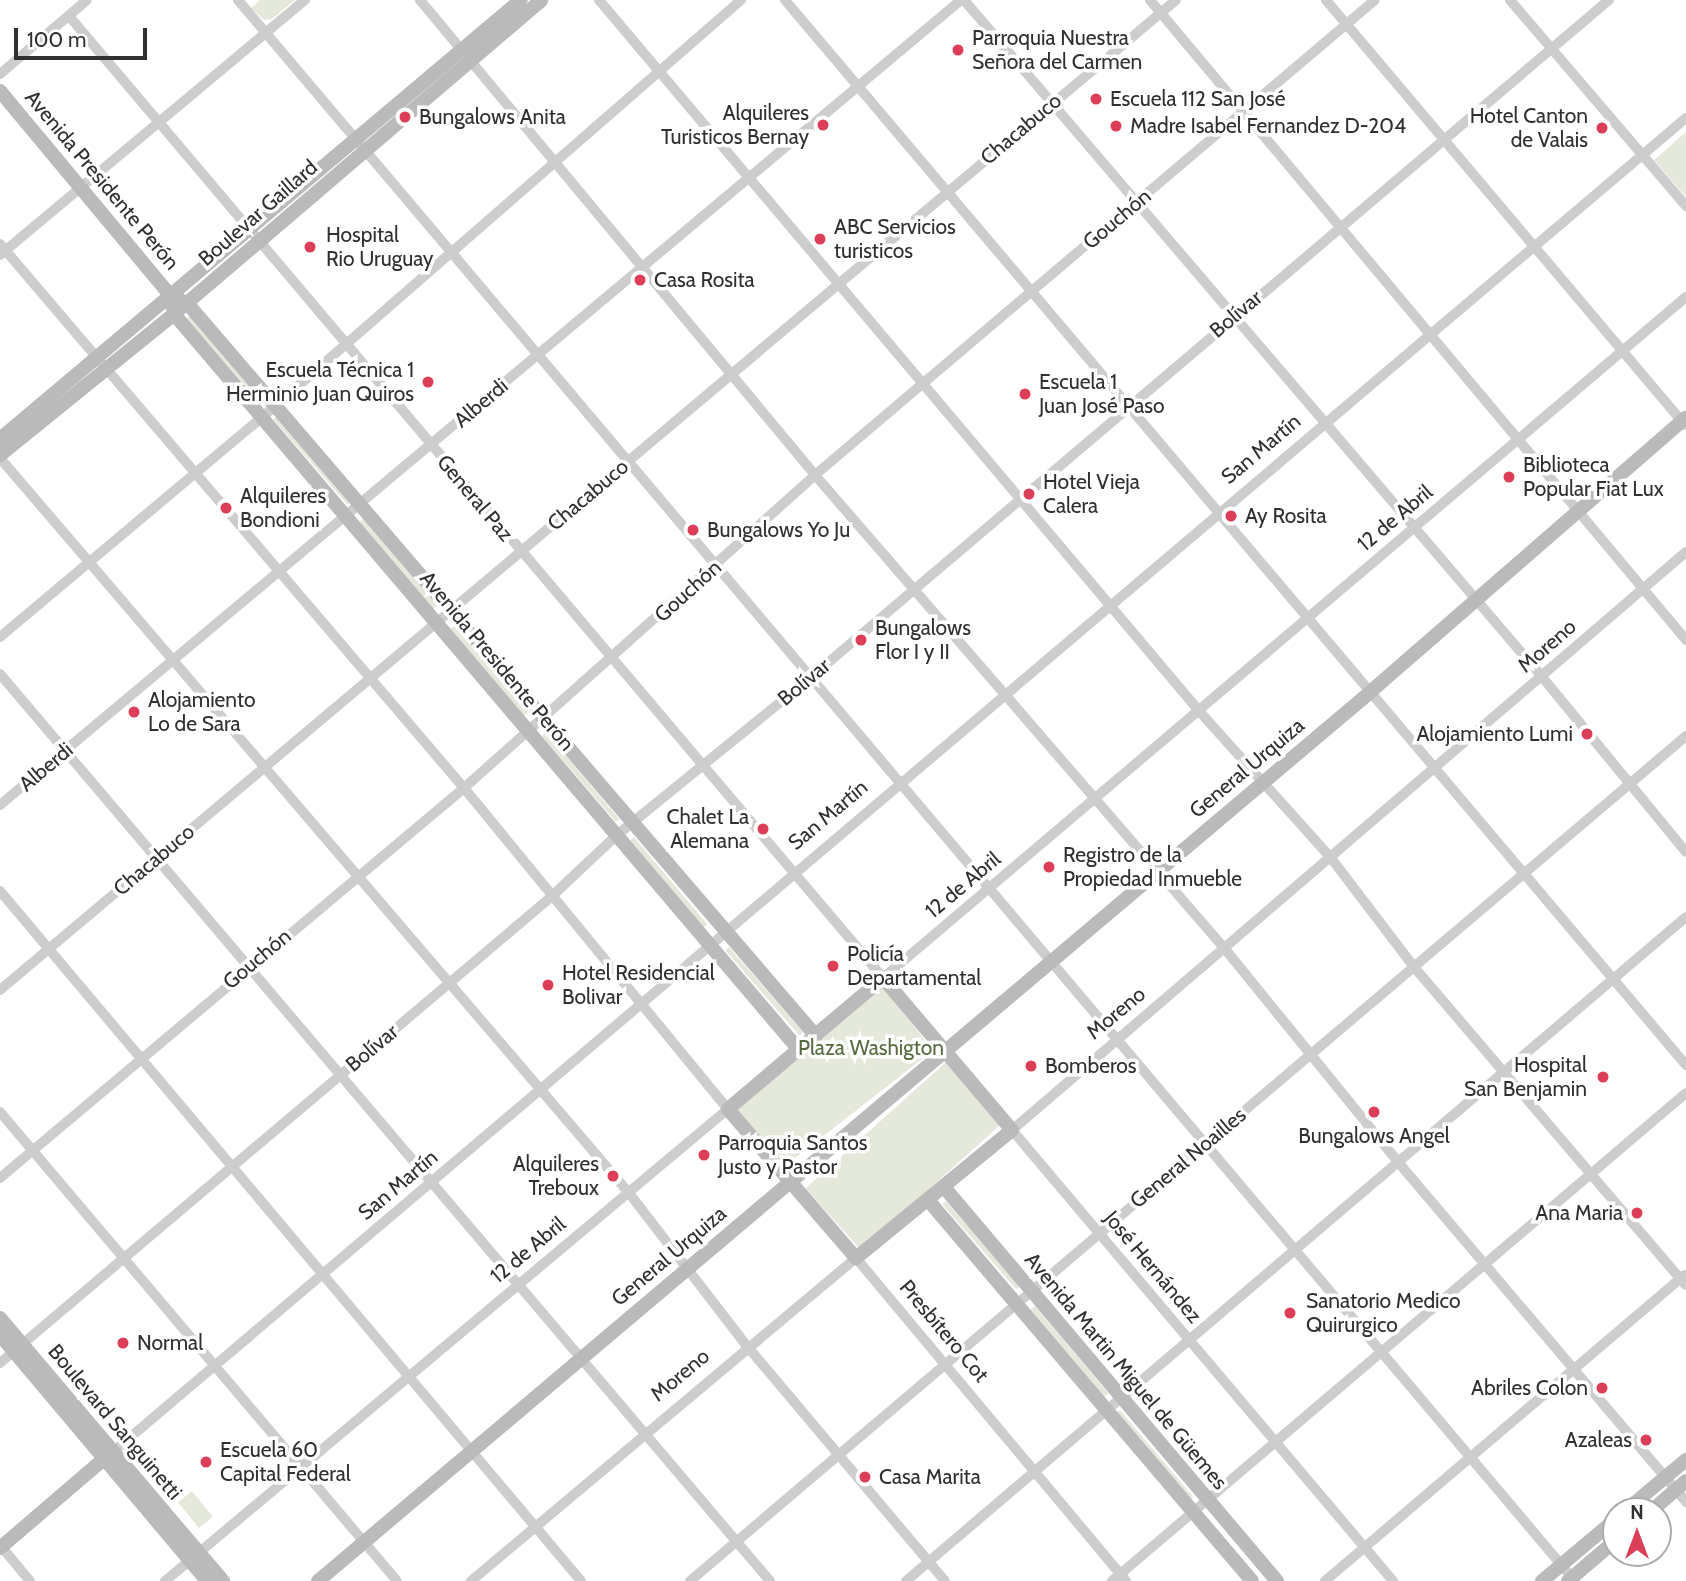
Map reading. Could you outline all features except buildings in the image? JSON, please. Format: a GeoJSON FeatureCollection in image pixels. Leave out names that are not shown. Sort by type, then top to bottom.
{"type":"FeatureCollection","features":[{"type":"Feature","properties":{"kind":"main road","name":"Boulevar Gaillard"},"geometry":{"type":"LineString","coordinates":[[0,456],[101,365],[171,296],[365,150],[521,0]]}},
{"type":"Feature","properties":{"kind":"main road","name":"Boulevar Gaillard"},"geometry":{"type":"LineString","coordinates":[[0,439],[174,314],[252,234],[355,138],[541,0]]}},
{"type":"Feature","properties":{"kind":"main road","name":"Avenida Presidente Perón"},"geometry":{"type":"LineString","coordinates":[[0,91],[171,296],[187,303],[816,1036]]}},
{"type":"Feature","properties":{"kind":"main road","name":"Avenida Presidente Perón"},"geometry":{"type":"LineString","coordinates":[[171,296],[174,314],[799,1050]]}},
{"type":"Feature","properties":{"kind":"main road","name":"General Urquiza"},"geometry":{"type":"LineString","coordinates":[[318,1581],[1369,693],[1577,510],[1684,421]]}},
{"type":"Feature","properties":{"kind":"main road","name":"12 de Abril"},"geometry":{"type":"LineString","coordinates":[[728,1109],[883,978]]}},
{"type":"Feature","properties":{"kind":"main road","name":"José Hernández"},"geometry":{"type":"LineString","coordinates":[[883,978],[947,1050],[1012,1130]]}},
{"type":"Feature","properties":{"kind":"main road","name":"Presbítero Cot"},"geometry":{"type":"LineString","coordinates":[[728,1109],[856,1258]]}},
{"type":"Feature","properties":{"kind":"main road","name":"Moreno"},"geometry":{"type":"LineString","coordinates":[[856,1258],[1012,1130]]}},
{"type":"Feature","properties":{"kind":"main road","name":"Avenida Martin Miguel de Güemes"},"geometry":{"type":"LineString","coordinates":[[944,1187],[1122,1397],[1206,1501],[1277,1581]]}},
{"type":"Feature","properties":{"kind":"main road","name":"Avenida Martin Miguel de Güemes"},"geometry":{"type":"LineString","coordinates":[[928,1200],[1252,1581]]}},
{"type":"Feature","properties":{"kind":"main road","name":"Boulevard Sanguinetti"},"geometry":{"type":"LineString","coordinates":[[0,1318],[18,1348],[194,1557]]}},
{"type":"Feature","properties":{"kind":"main road","name":"Boulevard Sanguinetti"},"geometry":{"type":"LineString","coordinates":[[0,1335],[18,1348]]}},
{"type":"Feature","properties":{"kind":"main road","name":"San Martín"},"geometry":{"type":"LineString","coordinates":[[1,1546],[109,1455]]}},
{"type":"Feature","properties":{"kind":"main road"},"geometry":{"type":"LineString","coordinates":[[1642,1497],[1686,1460]]}},
{"type":"Feature","properties":{"kind":"main road"},"geometry":{"type":"LineString","coordinates":[[1667,1497],[1681,1485]]}},
{"type":"Feature","properties":{"kind":"main road"},"geometry":{"type":"LineString","coordinates":[[1542,1581],[1602,1531]]}},
{"type":"Feature","properties":{"kind":"main road"},"geometry":{"type":"LineString","coordinates":[[1572,1580],[1602,1553]]}},
{"type":"Feature","properties":{"kind":"main road"},"geometry":{"type":"LineString","coordinates":[[194,1557],[207,1581]]}},
{"type":"Feature","properties":{"kind":"main road"},"geometry":{"type":"LineString","coordinates":[[194,1557],[223,1581]]}},
{"type":"Feature","properties":{"kind":"street"},"geometry":{"type":"LineString","coordinates":[[0,74],[87,0]]}},
{"type":"Feature","properties":{"kind":"street"},"geometry":{"type":"LineString","coordinates":[[238,0],[450,253],[718,564],[897,783],[1052,962],[1293,1251],[1472,1456],[1572,1580]]}},
{"type":"Feature","properties":{"kind":"street"},"geometry":{"type":"LineString","coordinates":[[305,0],[82,187],[2,250],[368,681],[464,788],[551,897],[642,1000],[728,1109]]}},
{"type":"Feature","properties":{"kind":"street"},"geometry":{"type":"LineString","coordinates":[[420,0],[815,475],[1225,949],[1398,1162],[1574,1370],[1666,1478],[1681,1485],[1686,1502]]}},
{"type":"Feature","properties":{"kind":"street"},"geometry":{"type":"LineString","coordinates":[[599,0],[1200,712],[1331,858],[1414,967],[1589,1175],[1684,1279],[1325,1581]]}},
{"type":"Feature","properties":{"kind":"street"},"geometry":{"type":"LineString","coordinates":[[0,637],[275,406],[553,160],[741,0]]}},
{"type":"Feature","properties":{"kind":"street"},"geometry":{"type":"LineString","coordinates":[[785,0],[857,88],[1033,290],[1126,407],[1307,621],[1437,767],[1523,874],[1686,1065]]}},
{"type":"Feature","properties":{"kind":"street"},"geometry":{"type":"LineString","coordinates":[[963,0],[1543,678],[1686,852]]}},
{"type":"Feature","properties":{"kind":"street","name":"Alberdi"},"geometry":{"type":"LineString","coordinates":[[0,805],[963,0]]}},
{"type":"Feature","properties":{"kind":"street"},"geometry":{"type":"LineString","coordinates":[[1150,0],[1338,228],[1686,640]]}},
{"type":"Feature","properties":{"kind":"street","name":"Chacabuco"},"geometry":{"type":"LineString","coordinates":[[0,990],[1177,0]]}},
{"type":"Feature","properties":{"kind":"street"},"geometry":{"type":"LineString","coordinates":[[1326,0],[1622,352],[1684,421]]}},
{"type":"Feature","properties":{"kind":"street","name":"Gouchón"},"geometry":{"type":"LineString","coordinates":[[0,1178],[250,964],[464,788],[815,475],[1374,0]]}},
{"type":"Feature","properties":{"kind":"street"},"geometry":{"type":"LineString","coordinates":[[1510,0],[1686,205]]}},
{"type":"Feature","properties":{"kind":"street","name":"Bolívar"},"geometry":{"type":"LineString","coordinates":[[0,1363],[551,897],[632,822],[810,678],[1019,497],[1609,0]]}},
{"type":"Feature","properties":{"kind":"street","name":"General Paz"},"geometry":{"type":"LineString","coordinates":[[69,16],[883,978]]}},
{"type":"Feature","properties":{"kind":"street","name":"San Martín"},"geometry":{"type":"LineString","coordinates":[[109,1455],[434,1182],[724,929],[1686,118]]}},
{"type":"Feature","properties":{"kind":"street","name":"12 de Abril"},"geometry":{"type":"LineString","coordinates":[[883,978],[989,892],[1686,297]]}},
{"type":"Feature","properties":{"kind":"street"},"geometry":{"type":"LineString","coordinates":[[0,456],[262,769],[357,876],[446,985],[629,1193],[747,1346],[945,1581]]}},
{"type":"Feature","properties":{"kind":"street","name":"Moreno"},"geometry":{"type":"LineString","coordinates":[[1012,1130],[1543,678],[1686,552]]}},
{"type":"Feature","properties":{"kind":"street"},"geometry":{"type":"LineString","coordinates":[[0,674],[156,859],[250,964],[770,1581]]}},
{"type":"Feature","properties":{"kind":"street","name":"General Noailles"},"geometry":{"type":"LineString","coordinates":[[691,1581],[1686,736]]}},
{"type":"Feature","properties":{"kind":"street"},"geometry":{"type":"LineString","coordinates":[[0,891],[325,1273],[581,1581]]}},
{"type":"Feature","properties":{"kind":"street"},"geometry":{"type":"LineString","coordinates":[[906,1581],[1686,917]]}},
{"type":"Feature","properties":{"kind":"street"},"geometry":{"type":"LineString","coordinates":[[1119,1579],[1206,1501],[1686,1093]]}},
{"type":"Feature","properties":{"kind":"street","name":"12 de Abril"},"geometry":{"type":"LineString","coordinates":[[165,1581],[303,1470],[409,1377],[728,1109]]}},
{"type":"Feature","properties":{"kind":"street"},"geometry":{"type":"LineString","coordinates":[[0,1112],[397,1581]]}},
{"type":"Feature","properties":{"kind":"street","name":"José Hernández"},"geometry":{"type":"LineString","coordinates":[[1012,1130],[1274,1444],[1393,1581]]}},
{"type":"Feature","properties":{"kind":"street","name":"Moreno"},"geometry":{"type":"LineString","coordinates":[[471,1581],[747,1346],[856,1258]]}},
{"type":"Feature","properties":{"kind":"street","name":"Presbítero Cot"},"geometry":{"type":"LineString","coordinates":[[856,1258],[1119,1579]]}},
{"type":"Feature","properties":{"kind":"street"},"geometry":{"type":"LineString","coordinates":[[1,1546],[30,1581]]}},
{"type":"Feature","properties":{"kind":"green space"},"geometry":{"type":"Polygon","coordinates":[[[260,0],[295,0],[272,19],[264,20],[251,8],[260,0]]]}},
{"type":"Feature","properties":{"kind":"green space"},"geometry":{"type":"Polygon","coordinates":[[[1686,132],[1686,197],[1654,160],[1686,132]]]}},
{"type":"Feature","properties":{"kind":"green space"},"geometry":{"type":"Polygon","coordinates":[[[191,315],[264,402],[260,406],[186,319],[191,315]]]}},
{"type":"Feature","properties":{"kind":"green space"},"geometry":{"type":"Polygon","coordinates":[[[277,416],[351,501],[347,505],[273,419],[277,416]]]}},
{"type":"Feature","properties":{"kind":"green space"},"geometry":{"type":"Polygon","coordinates":[[[364,518],[437,605],[433,609],[359,522],[364,518]]]}},
{"type":"Feature","properties":{"kind":"green space"},"geometry":{"type":"Polygon","coordinates":[[[455,625],[528,712],[524,716],[450,629],[455,625]]]}},
{"type":"Feature","properties":{"kind":"green space"},"geometry":{"type":"Polygon","coordinates":[[[546,732],[619,819],[616,822],[542,736],[546,732]]]}},
{"type":"Feature","properties":{"kind":"green space"},"geometry":{"type":"Polygon","coordinates":[[[634,837],[707,924],[703,928],[630,840],[634,837]]]}},
{"type":"Feature","properties":{"kind":"green space"},"geometry":{"type":"Polygon","coordinates":[[[729,947],[803,1032],[799,1036],[725,950],[729,947]]]}},
{"type":"Feature","properties":{"kind":"green space","name":"Plaza Washigton"},"geometry":{"type":"Polygon","coordinates":[[[882,985],[933,1050],[782,1169],[731,1103],[882,985]]]}},
{"type":"Feature","properties":{"kind":"green space"},"geometry":{"type":"Polygon","coordinates":[[[946,1062],[1002,1124],[861,1250],[806,1188],[946,1062]]]}},
{"type":"Feature","properties":{"kind":"green space"},"geometry":{"type":"Polygon","coordinates":[[[946,1201],[1020,1286],[1016,1290],[942,1204],[946,1201]]]}},
{"type":"Feature","properties":{"kind":"green space"},"geometry":{"type":"Polygon","coordinates":[[[1035,1306],[1108,1393],[1104,1397],[1030,1310],[1035,1306]]]}},
{"type":"Feature","properties":{"kind":"green space"},"geometry":{"type":"Polygon","coordinates":[[[1120,1410],[1193,1497],[1189,1501],[1116,1413],[1120,1410]]]}},
{"type":"Feature","properties":{"kind":"green space"},"geometry":{"type":"Polygon","coordinates":[[[192,1491],[213,1517],[199,1528],[178,1502],[192,1491]]]}},
{"type":"Feature","properties":{"kind":"place","name":"Parroquia Nuestra Señora del Carmen"},"geometry":{"type":"Point","coordinates":[958,50]}},
{"type":"Feature","properties":{"kind":"place","name":"Escuela 112 San José"},"geometry":{"type":"Point","coordinates":[1096,99]}},
{"type":"Feature","properties":{"kind":"place","name":"Bungalows Anita"},"geometry":{"type":"Point","coordinates":[405,117]}},
{"type":"Feature","properties":{"kind":"place","name":"Alquileres Turisticos Bernay"},"geometry":{"type":"Point","coordinates":[823,125]}},
{"type":"Feature","properties":{"kind":"place","name":"Madre Isabel Fernandez D-204"},"geometry":{"type":"Point","coordinates":[1116,126]}},
{"type":"Feature","properties":{"kind":"place","name":"Hotel Canton de Valais"},"geometry":{"type":"Point","coordinates":[1602,128]}},
{"type":"Feature","properties":{"kind":"place","name":"ABC Servicios turisticos"},"geometry":{"type":"Point","coordinates":[820,239]}},
{"type":"Feature","properties":{"kind":"place","name":"Hospital Rio Uruguay"},"geometry":{"type":"Point","coordinates":[310,247]}},
{"type":"Feature","properties":{"kind":"place","name":"Casa Rosita"},"geometry":{"type":"Point","coordinates":[640,280]}},
{"type":"Feature","properties":{"kind":"place","name":"Escuela Técnica 1 Herminio Juan Quiros"},"geometry":{"type":"Point","coordinates":[428,382]}},
{"type":"Feature","properties":{"kind":"place","name":"Escuela 1 Juan José Paso"},"geometry":{"type":"Point","coordinates":[1025,394]}},
{"type":"Feature","properties":{"kind":"place","name":"Biblioteca Popular Fiat Lux"},"geometry":{"type":"Point","coordinates":[1509,477]}},
{"type":"Feature","properties":{"kind":"place","name":"Hotel Vieja Calera"},"geometry":{"type":"Point","coordinates":[1029,494]}},
{"type":"Feature","properties":{"kind":"place","name":"Alquileres Bondioni"},"geometry":{"type":"Point","coordinates":[226,508]}},
{"type":"Feature","properties":{"kind":"place","name":"Ay Rosita"},"geometry":{"type":"Point","coordinates":[1231,516]}},
{"type":"Feature","properties":{"kind":"place","name":"Bungalows Yo Ju"},"geometry":{"type":"Point","coordinates":[693,530]}},
{"type":"Feature","properties":{"kind":"place","name":"Bungalows Flor I y II"},"geometry":{"type":"Point","coordinates":[861,640]}},
{"type":"Feature","properties":{"kind":"place","name":"Alojamiento Lo de Sara"},"geometry":{"type":"Point","coordinates":[134,712]}},
{"type":"Feature","properties":{"kind":"place","name":"Alojamiento Lumi"},"geometry":{"type":"Point","coordinates":[1587,734]}},
{"type":"Feature","properties":{"kind":"place","name":"Chalet La Alemana"},"geometry":{"type":"Point","coordinates":[763,829]}},
{"type":"Feature","properties":{"kind":"place","name":"Registro de la Propiedad Inmueble"},"geometry":{"type":"Point","coordinates":[1049,867]}},
{"type":"Feature","properties":{"kind":"place","name":"Policía Departamental"},"geometry":{"type":"Point","coordinates":[833,966]}},
{"type":"Feature","properties":{"kind":"place","name":"Hotel Residencial Bolivar"},"geometry":{"type":"Point","coordinates":[548,985]}},
{"type":"Feature","properties":{"kind":"place","name":"Bomberos"},"geometry":{"type":"Point","coordinates":[1031,1066]}},
{"type":"Feature","properties":{"kind":"place","name":"Hospital San Benjamin"},"geometry":{"type":"Point","coordinates":[1603,1077]}},
{"type":"Feature","properties":{"kind":"place","name":"Bungalows Angel"},"geometry":{"type":"Point","coordinates":[1374,1112]}},
{"type":"Feature","properties":{"kind":"place","name":"Parroquia Santos Justo y Pastor"},"geometry":{"type":"Point","coordinates":[704,1155]}},
{"type":"Feature","properties":{"kind":"place","name":"Alquileres Treboux"},"geometry":{"type":"Point","coordinates":[613,1176]}},
{"type":"Feature","properties":{"kind":"place","name":"Ana Maria"},"geometry":{"type":"Point","coordinates":[1637,1213]}},
{"type":"Feature","properties":{"kind":"place","name":"Sanatorio Medico Quirurgico"},"geometry":{"type":"Point","coordinates":[1290,1313]}},
{"type":"Feature","properties":{"kind":"place","name":"Normal"},"geometry":{"type":"Point","coordinates":[123,1343]}},
{"type":"Feature","properties":{"kind":"place","name":"Abriles Colon"},"geometry":{"type":"Point","coordinates":[1602,1388]}},
{"type":"Feature","properties":{"kind":"place","name":"Azaleas"},"geometry":{"type":"Point","coordinates":[1646,1440]}},
{"type":"Feature","properties":{"kind":"place","name":"Escuela 60 Capital Federal"},"geometry":{"type":"Point","coordinates":[206,1462]}},
{"type":"Feature","properties":{"kind":"place","name":"Casa Marita"},"geometry":{"type":"Point","coordinates":[865,1477]}}]}
